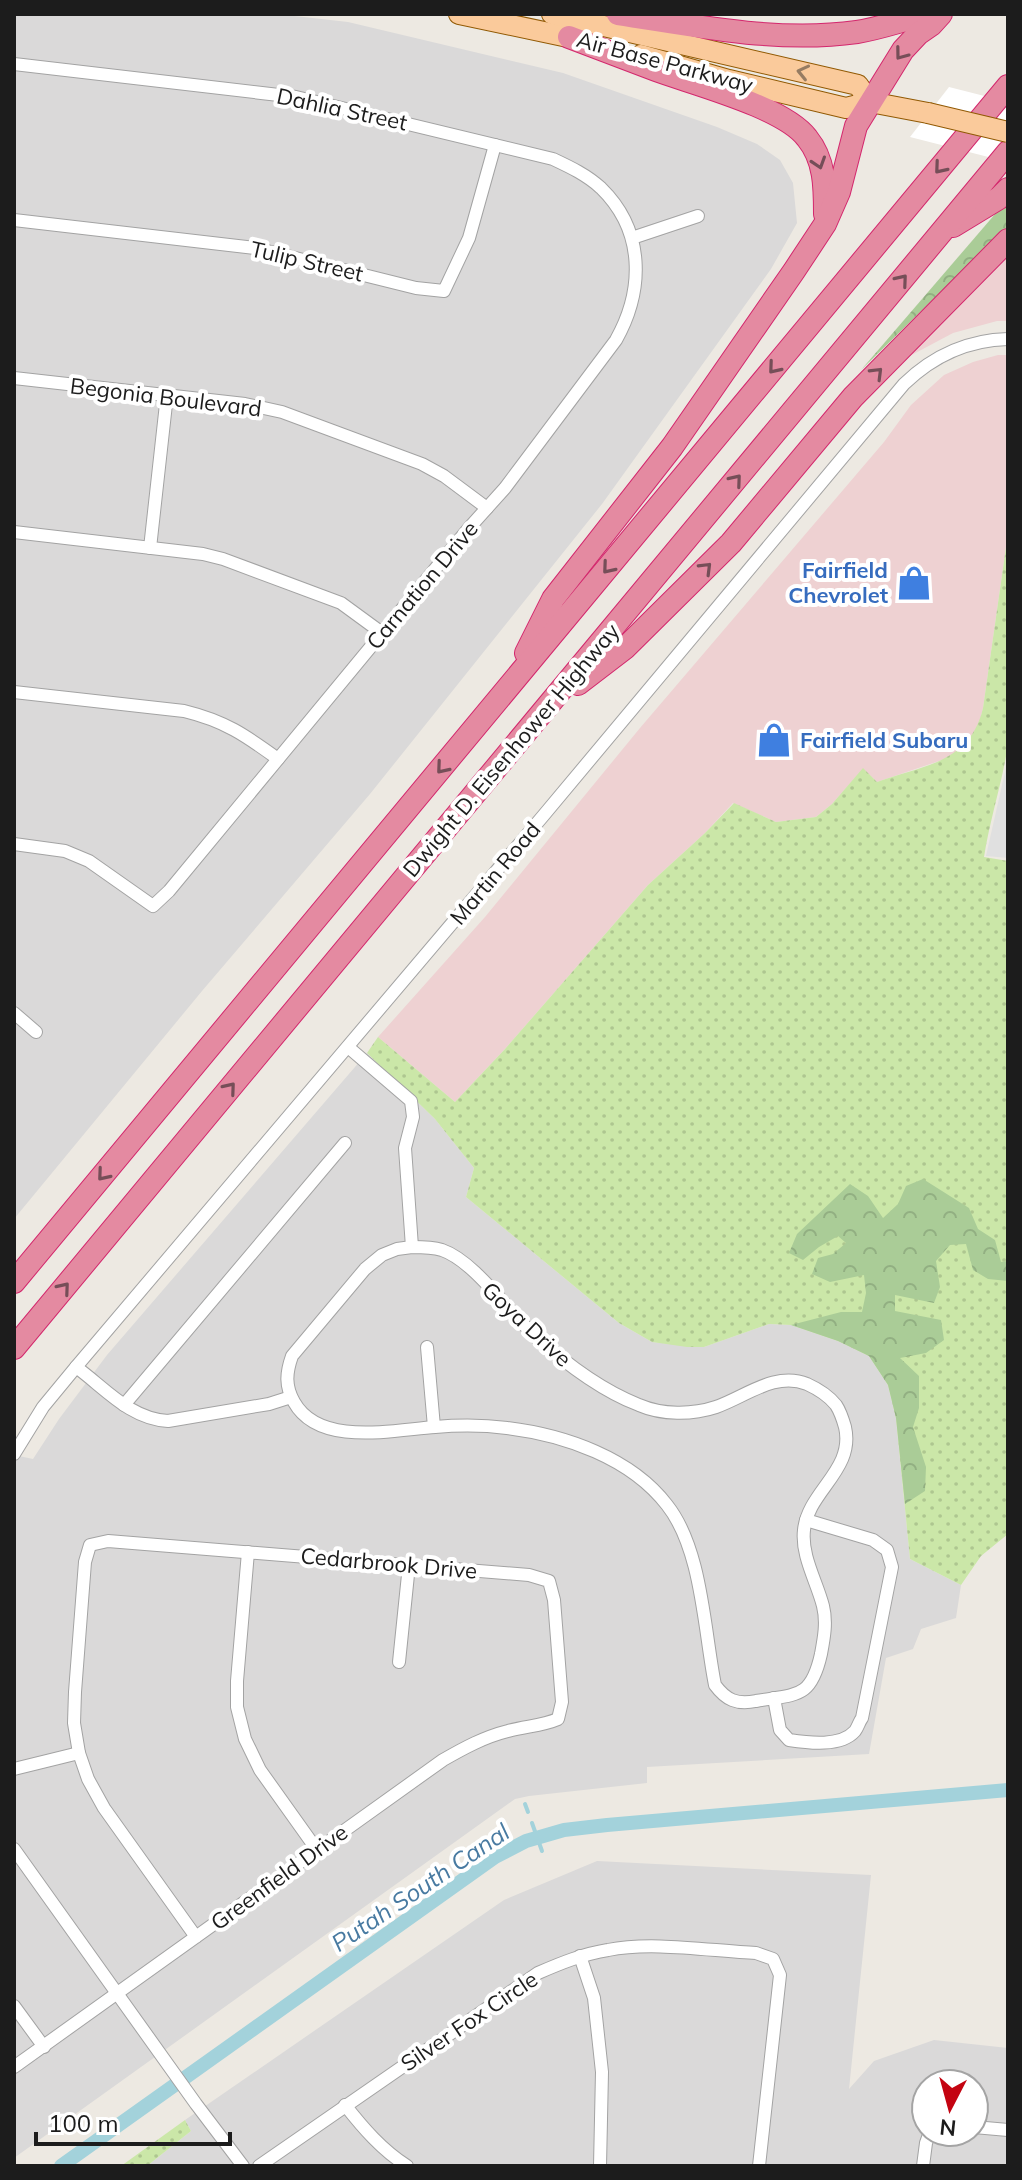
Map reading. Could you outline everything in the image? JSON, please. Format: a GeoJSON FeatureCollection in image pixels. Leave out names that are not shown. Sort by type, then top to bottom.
{"type":"FeatureCollection","features":[{"type":"Feature","properties":{"kind":"highway"},"geometry":{"type":"LineString","coordinates":[[618,14],[766,35],[817,35],[858,32],[929,14]]}},
{"type":"Feature","properties":{"kind":"highway"},"geometry":{"type":"LineString","coordinates":[[507,690],[553,599],[720,381],[825,224],[839,192],[856,126],[903,50],[941,14]]}},
{"type":"Feature","properties":{"kind":"highway"},"geometry":{"type":"LineString","coordinates":[[569,37],[769,111],[796,126],[815,148],[821,165],[825,182],[825,224]]}},
{"type":"Feature","properties":{"kind":"highway","name":"Dwight D. Eisenhower Highway"},"geometry":{"type":"LineString","coordinates":[[14,1282],[1008,86]]}},
{"type":"Feature","properties":{"kind":"highway","name":"Dwight D. Eisenhower Highway"},"geometry":{"type":"LineString","coordinates":[[14,1348],[1008,152]]}},
{"type":"Feature","properties":{"kind":"highway"},"geometry":{"type":"LineString","coordinates":[[939,235],[999,198],[1008,189]]}},
{"type":"Feature","properties":{"kind":"highway"},"geometry":{"type":"LineString","coordinates":[[543,712],[625,648],[731,543],[853,397],[1008,240]]}},
{"type":"Feature","properties":{"kind":"main road","name":"Air Base Parkway"},"geometry":{"type":"LineString","coordinates":[[459,14],[569,37],[846,108],[870,102],[1008,132]]}},
{"type":"Feature","properties":{"kind":"main road","name":"Air Base Parkway"},"geometry":{"type":"LineString","coordinates":[[552,14],[858,85],[870,102]]}},
{"type":"Feature","properties":{"kind":"street","name":"Dahlia Street"},"geometry":{"type":"LineString","coordinates":[[14,64],[296,97],[553,159],[578,171],[600,187],[613,202],[632,238]]}},
{"type":"Feature","properties":{"kind":"street","name":"Tulip Street"},"geometry":{"type":"LineString","coordinates":[[14,220],[255,248],[416,288],[444,291],[469,238],[495,145]]}},
{"type":"Feature","properties":{"kind":"street"},"geometry":{"type":"LineString","coordinates":[[632,238],[698,216]]}},
{"type":"Feature","properties":{"kind":"street","name":"Carnation Drive"},"geometry":{"type":"LineString","coordinates":[[14,844],[65,851],[89,861],[153,906],[169,891],[505,488],[616,340],[633,301],[636,258],[632,238]]}},
{"type":"Feature","properties":{"kind":"street","name":"Martin Road"},"geometry":{"type":"LineString","coordinates":[[14,1454],[43,1407],[76,1367],[904,384],[945,353],[970,344],[1008,339]]}},
{"type":"Feature","properties":{"kind":"street","name":"Begonia Boulevard"},"geometry":{"type":"LineString","coordinates":[[14,378],[245,404],[282,412],[422,464],[487,508]]}},
{"type":"Feature","properties":{"kind":"street"},"geometry":{"type":"LineString","coordinates":[[150,548],[167,395]]}},
{"type":"Feature","properties":{"kind":"street"},"geometry":{"type":"LineString","coordinates":[[14,532],[223,559],[341,603],[382,633]]}},
{"type":"Feature","properties":{"kind":"street"},"geometry":{"type":"LineString","coordinates":[[14,692],[184,711],[208,717],[242,733],[278,759]]}},
{"type":"Feature","properties":{"kind":"street"},"geometry":{"type":"LineString","coordinates":[[14,1013],[36,1032]]}},
{"type":"Feature","properties":{"kind":"street"},"geometry":{"type":"LineString","coordinates":[[348,1047],[411,1101],[413,1117],[405,1148],[412,1247],[382,1255],[365,1269],[292,1356],[287,1369],[287,1385],[299,1412],[316,1423],[367,1434],[468,1426],[537,1433],[602,1455],[635,1473],[667,1505],[687,1541],[693,1558],[715,1685],[722,1695],[733,1702],[746,1703],[801,1691],[811,1684],[816,1673],[825,1634],[824,1607],[804,1547],[806,1520],[873,1540],[887,1550],[892,1567],[862,1718],[855,1732],[838,1741],[807,1743],[789,1740],[780,1730],[774,1698]]}},
{"type":"Feature","properties":{"kind":"street"},"geometry":{"type":"LineString","coordinates":[[124,1405],[345,1143]]}},
{"type":"Feature","properties":{"kind":"street","name":"Goya Drive"},"geometry":{"type":"LineString","coordinates":[[412,1247],[445,1251],[464,1262],[556,1355],[622,1399],[649,1409],[694,1412],[714,1408],[782,1380],[800,1381],[819,1389],[836,1405],[847,1435],[839,1468],[812,1505],[806,1520]]}},
{"type":"Feature","properties":{"kind":"street"},"geometry":{"type":"LineString","coordinates":[[427,1347],[434,1427]]}},
{"type":"Feature","properties":{"kind":"street"},"geometry":{"type":"LineString","coordinates":[[76,1367],[124,1405],[153,1420],[168,1421],[269,1404],[291,1397]]}},
{"type":"Feature","properties":{"kind":"street","name":"Cedarbrook Drive"},"geometry":{"type":"LineString","coordinates":[[79,1753],[74,1723],[85,1562],[90,1545],[108,1541],[529,1575],[549,1581],[554,1600],[562,1702],[558,1719]]}},
{"type":"Feature","properties":{"kind":"street"},"geometry":{"type":"LineString","coordinates":[[248,1552],[237,1707],[245,1739],[260,1770],[317,1850]]}},
{"type":"Feature","properties":{"kind":"street"},"geometry":{"type":"LineString","coordinates":[[399,1662],[409,1565]]}},
{"type":"Feature","properties":{"kind":"street","name":"Greenfield Drive"},"geometry":{"type":"LineString","coordinates":[[14,2067],[454,1754],[510,1730],[544,1725],[558,1719]]}},
{"type":"Feature","properties":{"kind":"street"},"geometry":{"type":"LineString","coordinates":[[14,1769],[79,1753],[88,1779],[104,1808],[196,1937]]}},
{"type":"Feature","properties":{"kind":"street"},"geometry":{"type":"LineString","coordinates":[[14,1849],[243,2166]]}},
{"type":"Feature","properties":{"kind":"street","name":"Silver Fox Circle"},"geometry":{"type":"LineString","coordinates":[[259,2166],[538,1973],[580,1956],[611,1949],[649,1947],[756,1953],[773,1959],[780,1975],[759,2166]]}},
{"type":"Feature","properties":{"kind":"street"},"geometry":{"type":"LineString","coordinates":[[580,1956],[594,1998],[602,2072],[600,2166]]}},
{"type":"Feature","properties":{"kind":"street"},"geometry":{"type":"LineString","coordinates":[[14,2006],[44,2047]]}},
{"type":"Feature","properties":{"kind":"street"},"geometry":{"type":"LineString","coordinates":[[345,2105],[393,2158],[407,2166]]}},
{"type":"Feature","properties":{"kind":"shaded area"},"geometry":{"type":"Polygon","coordinates":[[[14,14],[277,14],[348,22],[563,73],[757,144],[780,160],[793,183],[797,223],[771,269],[602,504],[370,794],[14,1219],[14,14]]]}},
{"type":"Feature","properties":{"kind":"shaded area"},"geometry":{"type":"Polygon","coordinates":[[[1008,257],[1008,321],[953,333],[906,358],[1008,257]]]}},
{"type":"Feature","properties":{"kind":"shaded area"},"geometry":{"type":"Polygon","coordinates":[[[998,355],[1008,355],[1008,533],[983,708],[979,725],[967,743],[948,758],[877,782],[863,769],[816,817],[776,822],[733,803],[648,885],[455,1102],[378,1037],[485,917],[640,728],[884,442],[911,405],[944,375],[998,355]]]}},
{"type":"Feature","properties":{"kind":"shaded area"},"geometry":{"type":"Polygon","coordinates":[[[1008,759],[1008,858],[986,856],[1008,759]]]}},
{"type":"Feature","properties":{"kind":"shaded area"},"geometry":{"type":"Polygon","coordinates":[[[367,1053],[435,1119],[474,1168],[466,1197],[619,1323],[652,1342],[704,1347],[769,1324],[791,1325],[838,1341],[869,1356],[888,1385],[896,1418],[910,1559],[961,1585],[956,1618],[921,1629],[913,1649],[886,1658],[869,1754],[647,1767],[647,1783],[515,1799],[14,2158],[14,1455],[33,1459],[107,1355],[367,1053]]]}},
{"type":"Feature","properties":{"kind":"shaded area"},"geometry":{"type":"Polygon","coordinates":[[[597,1861],[871,1875],[849,2089],[874,2061],[934,2040],[1008,2048],[1008,2166],[147,2166],[191,2131],[185,2120],[504,1900],[597,1861]]]}},
{"type":"Feature","properties":{"kind":"green space"},"geometry":{"type":"Polygon","coordinates":[[[1008,199],[1008,226],[861,370],[1008,199]]]}},
{"type":"Feature","properties":{"kind":"green space"},"geometry":{"type":"Polygon","coordinates":[[[1008,533],[1008,745],[984,857],[1008,861],[1008,1534],[981,1556],[961,1585],[910,1559],[896,1418],[888,1385],[869,1356],[838,1341],[791,1325],[769,1324],[704,1347],[687,1347],[652,1342],[619,1323],[466,1197],[474,1168],[435,1119],[367,1053],[378,1037],[455,1102],[648,885],[734,803],[776,822],[816,817],[832,804],[863,768],[877,782],[928,766],[956,751],[977,726],[983,708],[1008,533]]]}},
{"type":"Feature","properties":{"kind":"green space"},"geometry":{"type":"Polygon","coordinates":[[[923,1179],[969,1208],[978,1229],[995,1240],[1001,1262],[1008,1261],[1008,1281],[988,1279],[973,1270],[966,1244],[950,1245],[936,1261],[940,1287],[934,1303],[895,1295],[895,1311],[941,1320],[944,1340],[926,1353],[900,1358],[919,1376],[919,1408],[913,1427],[926,1467],[925,1491],[905,1504],[896,1418],[888,1385],[869,1356],[838,1341],[791,1325],[841,1312],[862,1312],[866,1293],[864,1275],[830,1282],[812,1274],[818,1258],[833,1254],[846,1243],[838,1236],[803,1260],[789,1253],[797,1234],[850,1184],[868,1196],[883,1218],[898,1204],[906,1186],[923,1179]]]}},
{"type":"Feature","properties":{"kind":"green space"},"geometry":{"type":"Polygon","coordinates":[[[185,2120],[191,2131],[147,2166],[121,2166],[185,2120]]]}},
{"type":"Feature","properties":{"kind":"pier"},"geometry":{"type":"Polygon","coordinates":[[[949,87],[1008,102],[1008,162],[910,137],[949,87]]]}},
{"type":"Feature","properties":{"kind":"waterway","name":"Putah South Canal"},"geometry":{"type":"LineString","coordinates":[[61,2166],[495,1857],[526,1841],[564,1830],[607,1825],[1008,1790]]}},
{"type":"Feature","properties":{"kind":"waterway"},"geometry":{"type":"LineString","coordinates":[[525,1804],[528,1812]]}},
{"type":"Feature","properties":{"kind":"waterway","name":"Putah South Canal"},"geometry":{"type":"LineString","coordinates":[[532,1823],[542,1851]]}},
{"type":"Feature","properties":{"kind":"place","name":"Fairfield Chevrolet"},"geometry":{"type":"Point","coordinates":[914,583]}},
{"type":"Feature","properties":{"kind":"place","name":"Fairfield Subaru"},"geometry":{"type":"Point","coordinates":[774,740]}}]}
